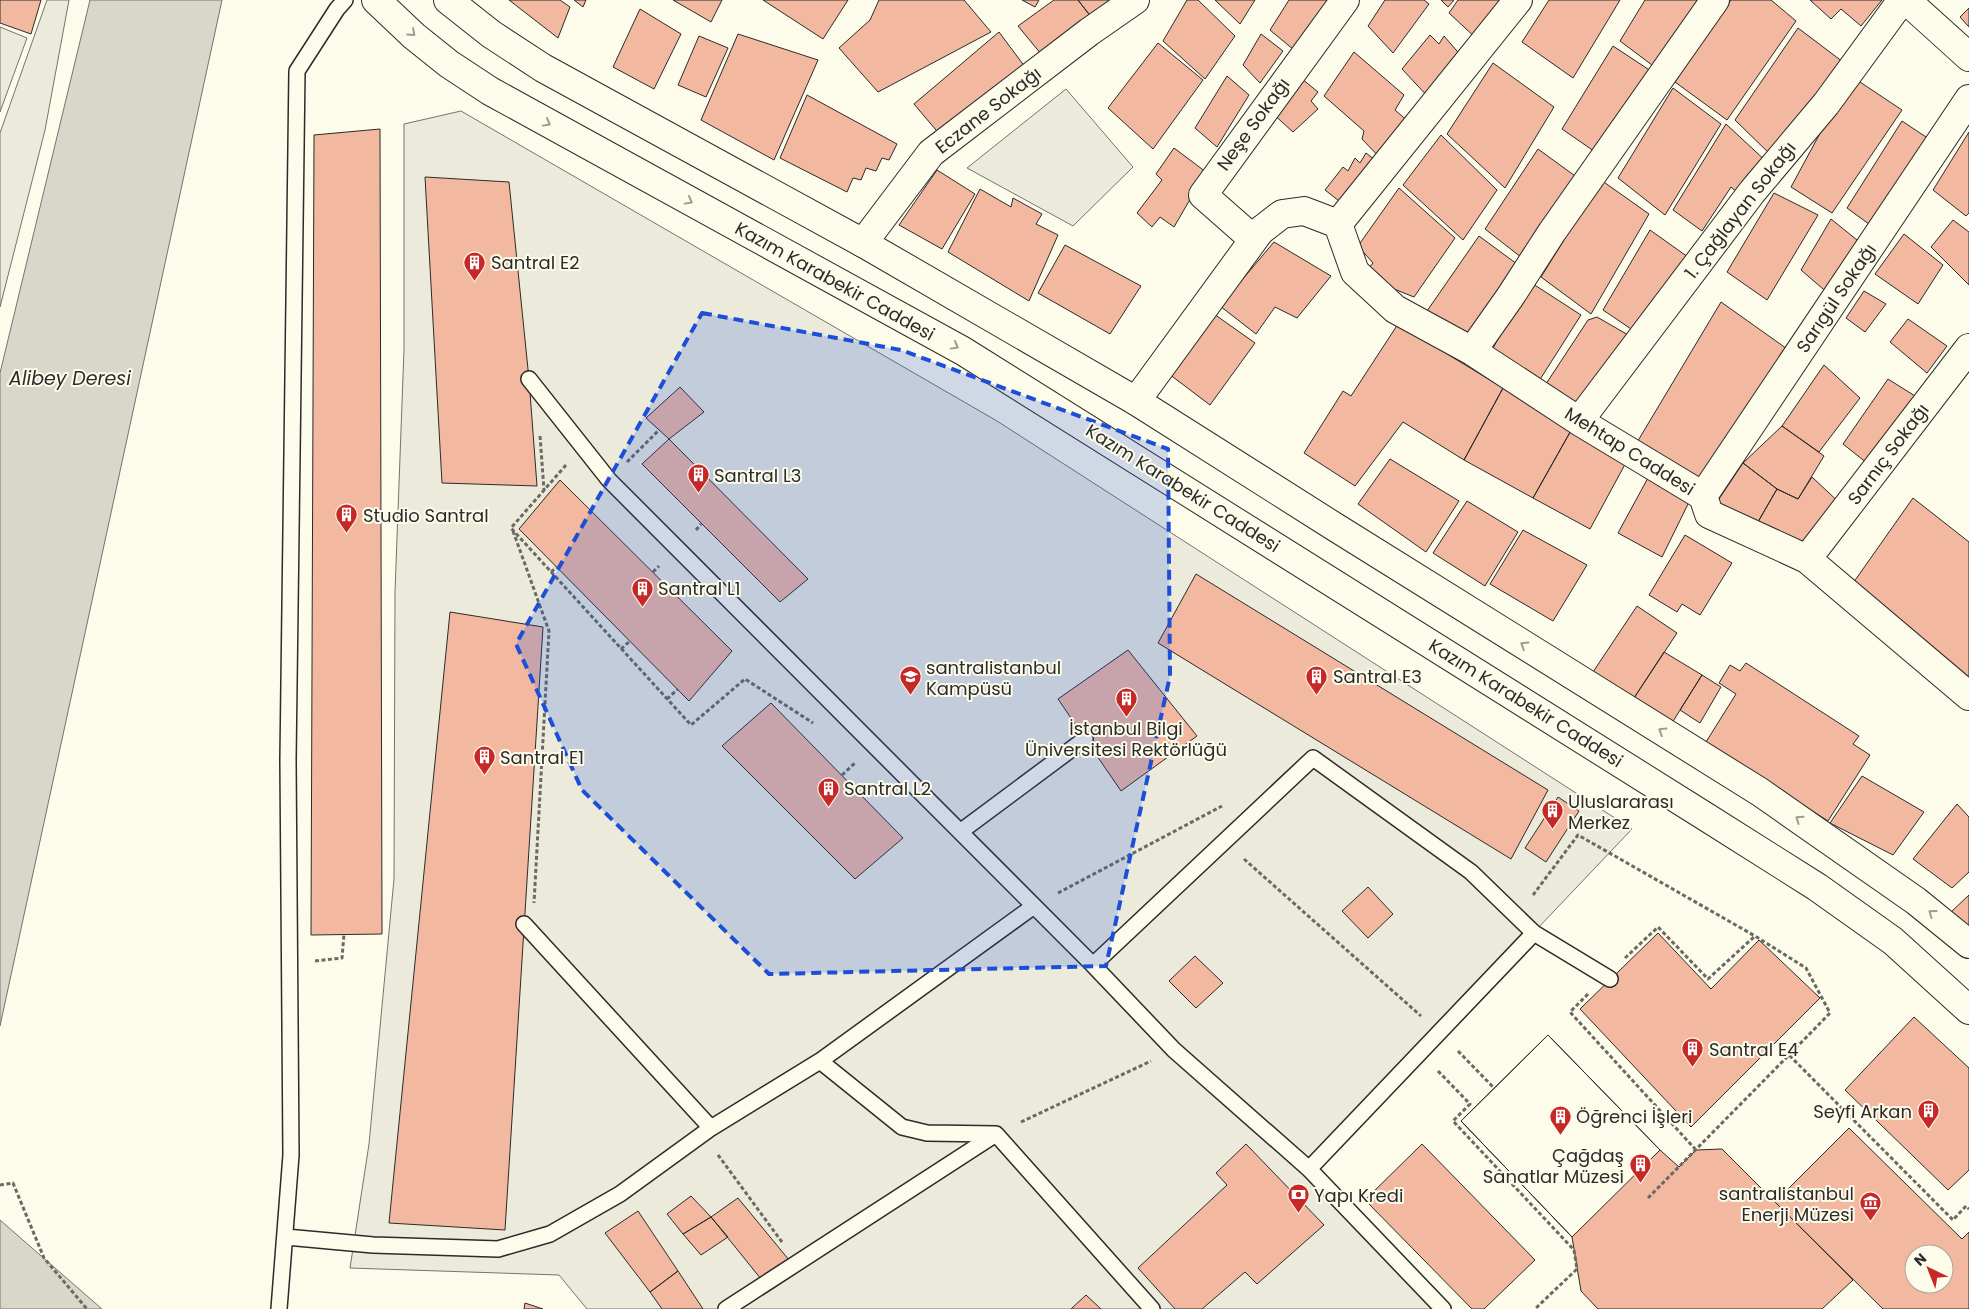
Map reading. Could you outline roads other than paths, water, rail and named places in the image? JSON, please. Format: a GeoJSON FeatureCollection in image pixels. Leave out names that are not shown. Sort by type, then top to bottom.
{"type":"FeatureCollection","features":[{"type":"Feature","properties":{"kind":"street","name":"Kazım Karabekir Caddesi"},"geometry":{"type":"LineString","coordinates":[[376,0],[414,36],[450,64],[490,91],[963,351],[1817,887],[1893,941],[1969,1010]]}},
{"type":"Feature","properties":{"kind":"street"},"geometry":{"type":"LineString","coordinates":[[448,0],[491,34],[544,68],[863,243],[1136,401],[1760,792],[1916,901],[1969,944]]}},
{"type":"Feature","properties":{"kind":"street","name":"Eczane Sokağı"},"geometry":{"type":"LineString","coordinates":[[863,243],[931,153],[1089,32],[1135,0]]}},
{"type":"Feature","properties":{"kind":"street","name":"Neşe Sokağı"},"geometry":{"type":"LineString","coordinates":[[1253,240],[1203,195],[1345,0]]}},
{"type":"Feature","properties":{"kind":"street"},"geometry":{"type":"LineString","coordinates":[[1136,401],[1260,230],[1282,214],[1304,211],[1338,224],[1518,0]]}},
{"type":"Feature","properties":{"kind":"street"},"geometry":{"type":"LineString","coordinates":[[1472,351],[1552,232],[1715,0]]}},
{"type":"Feature","properties":{"kind":"street","name":"1. Çağlayan Sokağı"},"geometry":{"type":"LineString","coordinates":[[1579,421],[1752,192],[1826,104],[1902,0]]}},
{"type":"Feature","properties":{"kind":"street"},"geometry":{"type":"LineString","coordinates":[[1906,0],[1969,57]]}},
{"type":"Feature","properties":{"kind":"street","name":"Sarıgül Sokağı"},"geometry":{"type":"LineString","coordinates":[[1703,496],[1969,99]]}},
{"type":"Feature","properties":{"kind":"street","name":"Mehtap Caddesi"},"geometry":{"type":"LineString","coordinates":[[1338,224],[1355,272],[1395,310],[1472,351],[1579,421],[1703,496],[1709,514],[1807,559],[1969,696]]}},
{"type":"Feature","properties":{"kind":"street","name":"Sarnıç Sokağı"},"geometry":{"type":"LineString","coordinates":[[1807,559],[1969,348]]}},
{"type":"Feature","properties":{"kind":"lane"},"geometry":{"type":"LineString","coordinates":[[279,1309],[291,1155],[288,760],[297,70],[336,9],[345,0]]}},
{"type":"Feature","properties":{"kind":"lane"},"geometry":{"type":"LineString","coordinates":[[532,384],[609,480],[1093,965],[1174,1050],[1309,1169],[1443,1309]]}},
{"type":"Feature","properties":{"kind":"lane"},"geometry":{"type":"LineString","coordinates":[[960,832],[1085,739]]}},
{"type":"Feature","properties":{"kind":"lane"},"geometry":{"type":"LineString","coordinates":[[1093,965],[1313,758],[1471,872],[1534,933],[1608,977]]}},
{"type":"Feature","properties":{"kind":"lane"},"geometry":{"type":"LineString","coordinates":[[286,1237],[373,1245],[498,1249],[550,1234],[620,1194],[707,1131],[820,1061],[1034,906]]}},
{"type":"Feature","properties":{"kind":"lane"},"geometry":{"type":"LineString","coordinates":[[528,928],[707,1131]]}},
{"type":"Feature","properties":{"kind":"lane"},"geometry":{"type":"LineString","coordinates":[[1309,1169],[1534,933]]}},
{"type":"Feature","properties":{"kind":"lane"},"geometry":{"type":"LineString","coordinates":[[820,1061],[902,1127],[927,1132],[996,1134],[1152,1309]]}},
{"type":"Feature","properties":{"kind":"lane"},"geometry":{"type":"LineString","coordinates":[[726,1309],[996,1134]]}},
{"type":"Feature","properties":{"kind":"water","name":"Alibey Deresi"},"geometry":{"type":"Polygon","coordinates":[[[90,0],[222,0],[0,1026],[0,373],[90,0]]]}},
{"type":"Feature","properties":{"kind":"water"},"geometry":{"type":"Polygon","coordinates":[[[0,1220],[102,1309],[0,1309],[0,1220]]]}},
{"type":"Feature","properties":{"kind":"place","name":"Santral E2"},"geometry":{"type":"Point","coordinates":[475,281]}},
{"type":"Feature","properties":{"kind":"place","name":"Santral L3"},"geometry":{"type":"Point","coordinates":[698,494]}},
{"type":"Feature","properties":{"kind":"place","name":"Studio Santral"},"geometry":{"type":"Point","coordinates":[347,534]}},
{"type":"Feature","properties":{"kind":"place","name":"Santral L1"},"geometry":{"type":"Point","coordinates":[642,607]}},
{"type":"Feature","properties":{"kind":"place","name":"Santral E3"},"geometry":{"type":"Point","coordinates":[1317,695]}},
{"type":"Feature","properties":{"kind":"place","name":"santralistanbul Kampüsü"},"geometry":{"type":"Point","coordinates":[910,696]}},
{"type":"Feature","properties":{"kind":"place","name":"İstanbul Bilgi Üniversitesi Rektörlüğü"},"geometry":{"type":"Point","coordinates":[1126,717]}},
{"type":"Feature","properties":{"kind":"place","name":"Santral E1"},"geometry":{"type":"Point","coordinates":[484,776]}},
{"type":"Feature","properties":{"kind":"place","name":"Santral L2"},"geometry":{"type":"Point","coordinates":[828,807]}},
{"type":"Feature","properties":{"kind":"place","name":"Uluslararası Merkez"},"geometry":{"type":"Point","coordinates":[1552,830]}},
{"type":"Feature","properties":{"kind":"place","name":"Santral E4"},"geometry":{"type":"Point","coordinates":[1693,1068]}},
{"type":"Feature","properties":{"kind":"place","name":"Seyfi Arkan"},"geometry":{"type":"Point","coordinates":[1928,1130]}},
{"type":"Feature","properties":{"kind":"place","name":"Öğrenci İşleri"},"geometry":{"type":"Point","coordinates":[1560,1135]}},
{"type":"Feature","properties":{"kind":"place","name":"Çağdaş Sanatlar Müzesi"},"geometry":{"type":"Point","coordinates":[1640,1184]}},
{"type":"Feature","properties":{"kind":"place","name":"Yapı Kredi"},"geometry":{"type":"Point","coordinates":[1298,1214]}},
{"type":"Feature","properties":{"kind":"place","name":"santralistanbul Enerji Müzesi"},"geometry":{"type":"Point","coordinates":[1870,1222]}}]}
